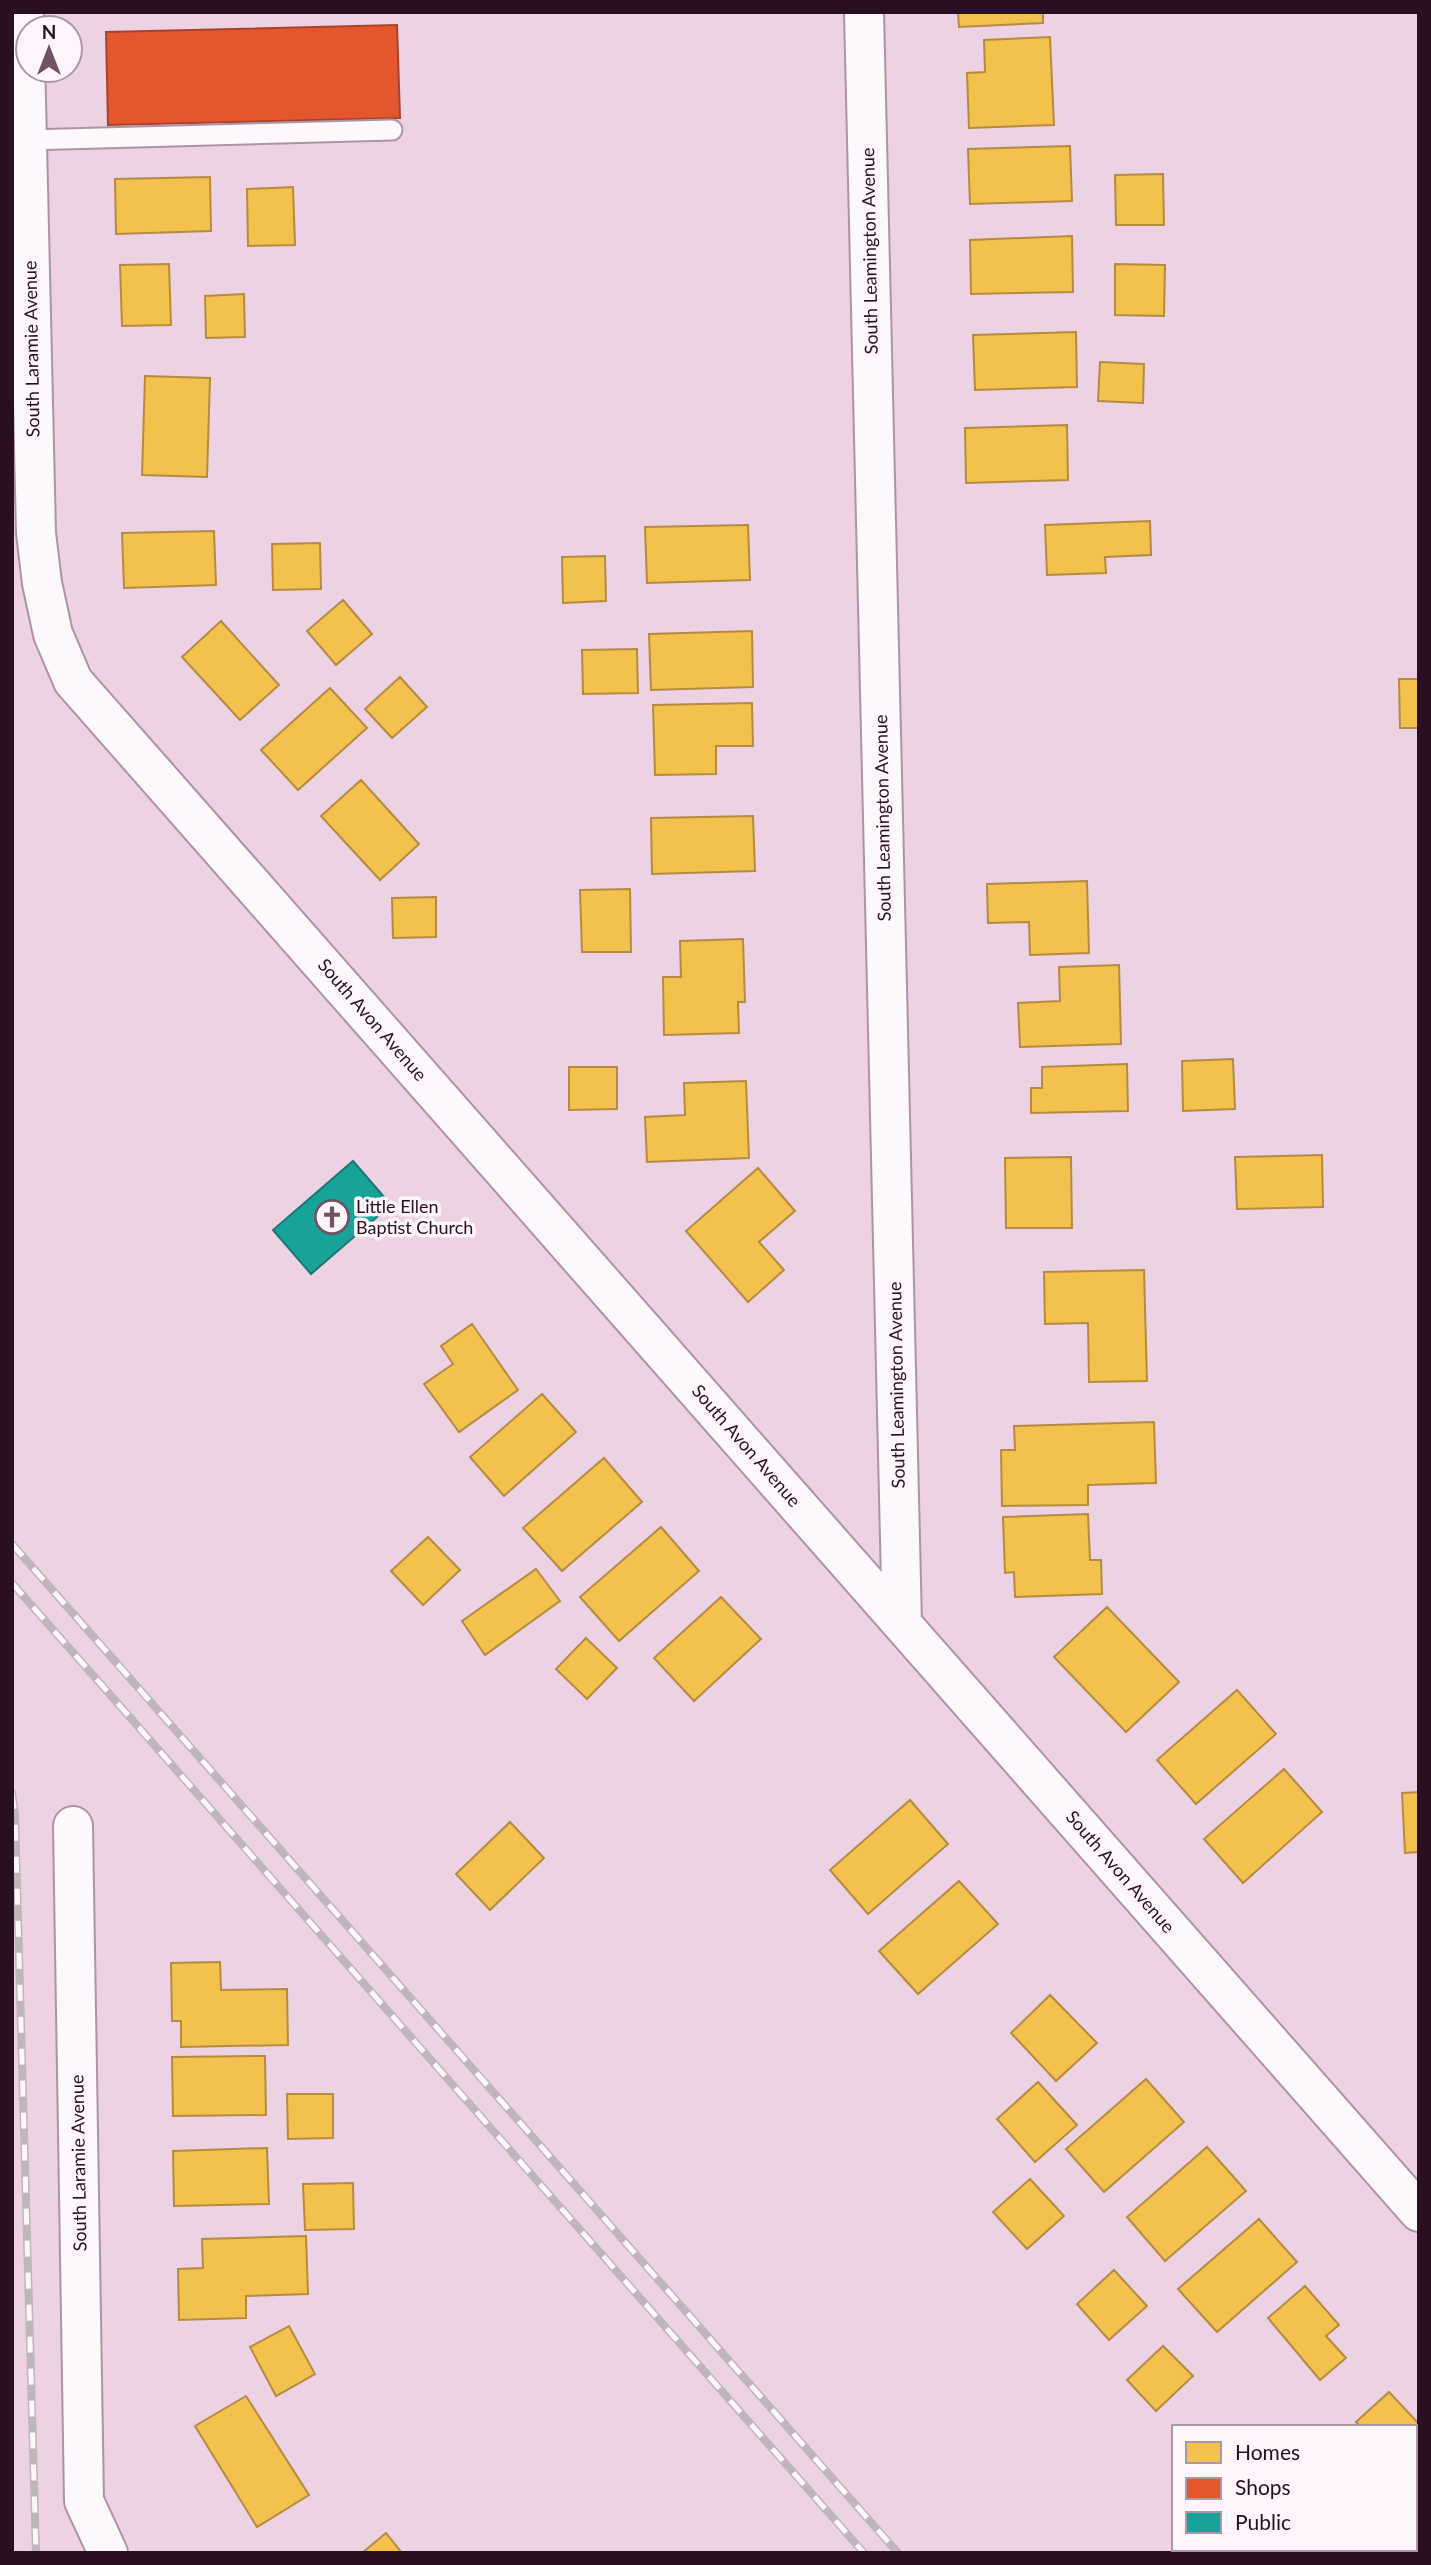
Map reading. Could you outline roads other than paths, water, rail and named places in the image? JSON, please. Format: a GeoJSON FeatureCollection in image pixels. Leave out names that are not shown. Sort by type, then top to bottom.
{"type":"FeatureCollection","features":[{"type":"Feature","properties":{"kind":"street","name":"South Laramie Avenue"},"geometry":{"type":"LineString","coordinates":[[24,12],[27,140],[21,281],[36,533],[42,583],[53,634],[73,681]]}},
{"type":"Feature","properties":{"kind":"street","name":"South Leamington Avenue"},"geometry":{"type":"LineString","coordinates":[[864,12],[902,1624]]}},
{"type":"Feature","properties":{"kind":"street","name":"South Avon Avenue"},"geometry":{"type":"LineString","coordinates":[[73,681],[1419,2212]]}},
{"type":"Feature","properties":{"kind":"street","name":"South Laramie Avenue"},"geometry":{"type":"LineString","coordinates":[[73,1826],[84,2501],[108,2553]]}},
{"type":"Feature","properties":{"kind":"lane"},"geometry":{"type":"LineString","coordinates":[[27,140],[392,130]]}},
{"type":"Feature","properties":{"kind":"railway"},"geometry":{"type":"LineString","coordinates":[[12,1544],[898,2553]]}},
{"type":"Feature","properties":{"kind":"railway"},"geometry":{"type":"LineString","coordinates":[[12,1583],[864,2553]]}},
{"type":"Feature","properties":{"kind":"railway"},"geometry":{"type":"LineString","coordinates":[[12,1793],[15,1815],[36,2553]]}},
{"type":"Feature","properties":{"kind":"place","name":"Little Ellen Baptist Church"},"geometry":{"type":"Point","coordinates":[332,1217]}}]}
